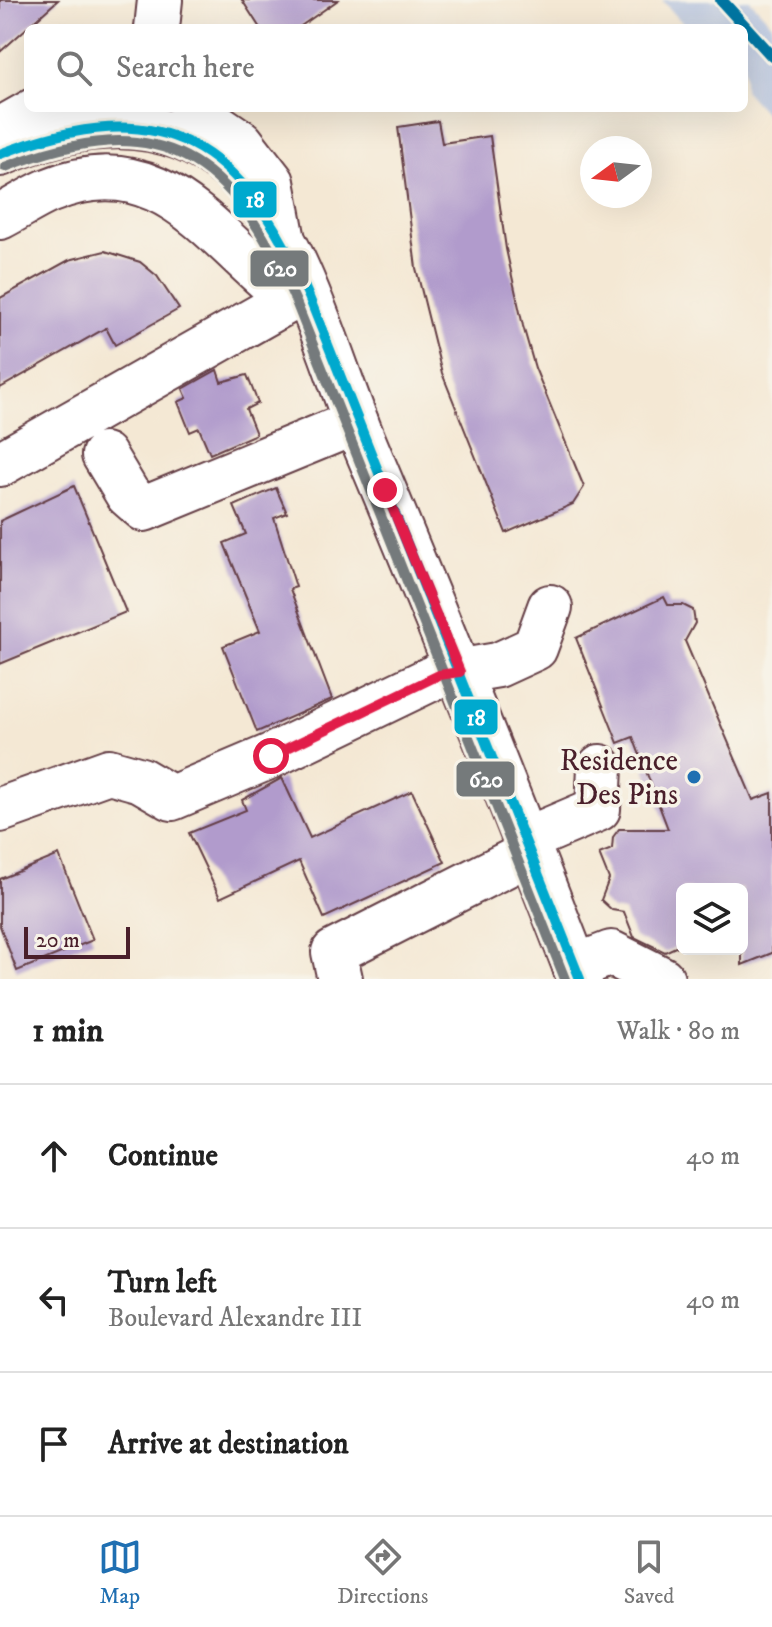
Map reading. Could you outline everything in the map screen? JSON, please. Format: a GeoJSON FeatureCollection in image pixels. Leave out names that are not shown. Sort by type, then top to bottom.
{"type":"FeatureCollection","features":[{"type":"Feature","properties":{"kind":"main road"},"geometry":{"type":"LineString","coordinates":[[157,24],[160,0]]}},
{"type":"Feature","properties":{"kind":"main road"},"geometry":{"type":"LineString","coordinates":[[0,130],[32,112]]}},
{"type":"Feature","properties":{"kind":"main road"},"geometry":{"type":"LineString","coordinates":[[197,112],[241,142],[272,182],[298,296],[356,422],[460,672],[577,973],[611,953],[662,979]]}},
{"type":"Feature","properties":{"kind":"main road"},"geometry":{"type":"LineString","coordinates":[[0,154],[40,137],[79,128],[118,124],[158,130],[193,143],[230,168],[257,196],[283,241]]}},
{"type":"Feature","properties":{"kind":"main road"},"geometry":{"type":"LineString","coordinates":[[0,217],[49,190],[92,179],[122,179],[152,186],[185,203],[258,275],[298,296]]}},
{"type":"Feature","properties":{"kind":"main road"},"geometry":{"type":"LineString","coordinates":[[0,464],[298,296]]}},
{"type":"Feature","properties":{"kind":"main road"},"geometry":{"type":"LineString","coordinates":[[104,455],[128,495],[144,509],[356,422]]}},
{"type":"Feature","properties":{"kind":"main road"},"geometry":{"type":"LineString","coordinates":[[0,810],[109,771],[141,780],[172,798],[271,756],[439,675],[498,665],[535,648],[550,607]]}},
{"type":"Feature","properties":{"kind":"main road"},"geometry":{"type":"LineString","coordinates":[[340,979],[334,952],[598,809],[600,767]]}},
{"type":"Feature","properties":{"kind":"shaded area"},"geometry":{"type":"Polygon","coordinates":[[[662,0],[750,0],[772,24],[772,121],[748,94],[748,24],[683,24],[662,0]]]}},
{"type":"Feature","properties":{"kind":"building"},"geometry":{"type":"Polygon","coordinates":[[[0,0],[58,0],[31,24],[24,24],[24,30],[0,52],[0,0]]]}},
{"type":"Feature","properties":{"kind":"building"},"geometry":{"type":"Polygon","coordinates":[[[242,0],[338,0],[304,24],[257,24],[242,0]]]}},
{"type":"Feature","properties":{"kind":"building"},"geometry":{"type":"Polygon","coordinates":[[[438,121],[442,143],[490,136],[506,249],[523,326],[535,368],[584,487],[573,504],[506,533],[442,373],[416,268],[398,127],[438,121]]]}},
{"type":"Feature","properties":{"kind":"building"},"geometry":{"type":"Polygon","coordinates":[[[105,251],[140,262],[157,276],[179,309],[115,345],[106,328],[0,388],[0,298],[69,260],[105,251]]]}},
{"type":"Feature","properties":{"kind":"building"},"geometry":{"type":"Polygon","coordinates":[[[217,370],[221,382],[247,375],[258,403],[246,409],[256,434],[210,454],[199,428],[190,432],[178,402],[187,398],[183,389],[217,370]]]}},
{"type":"Feature","properties":{"kind":"building"},"geometry":{"type":"Polygon","coordinates":[[[74,486],[126,612],[0,664],[0,521],[74,486]]]}},
{"type":"Feature","properties":{"kind":"building"},"geometry":{"type":"Polygon","coordinates":[[[276,488],[287,513],[274,518],[296,587],[290,589],[332,699],[257,732],[223,646],[260,631],[224,543],[246,534],[234,506],[276,488]]]}},
{"type":"Feature","properties":{"kind":"building","name":"Residence Des Pins"},"geometry":{"type":"Polygon","coordinates":[[[664,597],[668,605],[683,605],[693,610],[695,623],[685,641],[753,800],[772,793],[772,953],[742,965],[742,955],[748,955],[748,883],[676,883],[676,947],[665,952],[634,937],[624,912],[612,910],[601,900],[609,879],[599,854],[612,849],[613,837],[619,829],[668,829],[633,737],[618,743],[576,638],[664,597]]]}},
{"type":"Feature","properties":{"kind":"building"},"geometry":{"type":"Polygon","coordinates":[[[282,778],[310,838],[412,791],[445,862],[324,918],[299,861],[220,898],[189,833],[246,810],[242,800],[282,778]]]}},
{"type":"Feature","properties":{"kind":"building"},"geometry":{"type":"Polygon","coordinates":[[[59,855],[93,940],[17,971],[0,926],[0,879],[59,855]]]}},
{"type":"Feature","properties":{"kind":"transit line"},"geometry":{"type":"LineString","coordinates":[[721,0],[743,24]]}},
{"type":"Feature","properties":{"kind":"transit line"},"geometry":{"type":"LineString","coordinates":[[748,30],[772,56]]}},
{"type":"Feature","properties":{"kind":"transit line","name":"18"},"geometry":{"type":"LineString","coordinates":[[0,154],[58,135],[108,128],[153,131],[191,144],[225,167],[256,201],[283,244],[309,297],[580,979]]}},
{"type":"Feature","properties":{"kind":"transit line","name":"620"},"geometry":{"type":"LineString","coordinates":[[5,167],[60,149],[108,141],[150,144],[186,156],[217,179],[246,211],[272,252],[296,302],[565,979]]}},
{"type":"Feature","properties":{"kind":"place","name":"Residence Des Pins"},"geometry":{"type":"Point","coordinates":[694,777]}},
{"type":"Feature","properties":{"kind":"route"},"geometry":{"type":"LineString","coordinates":[[271,756],[439,675],[460,672],[385,490]]}}]}
